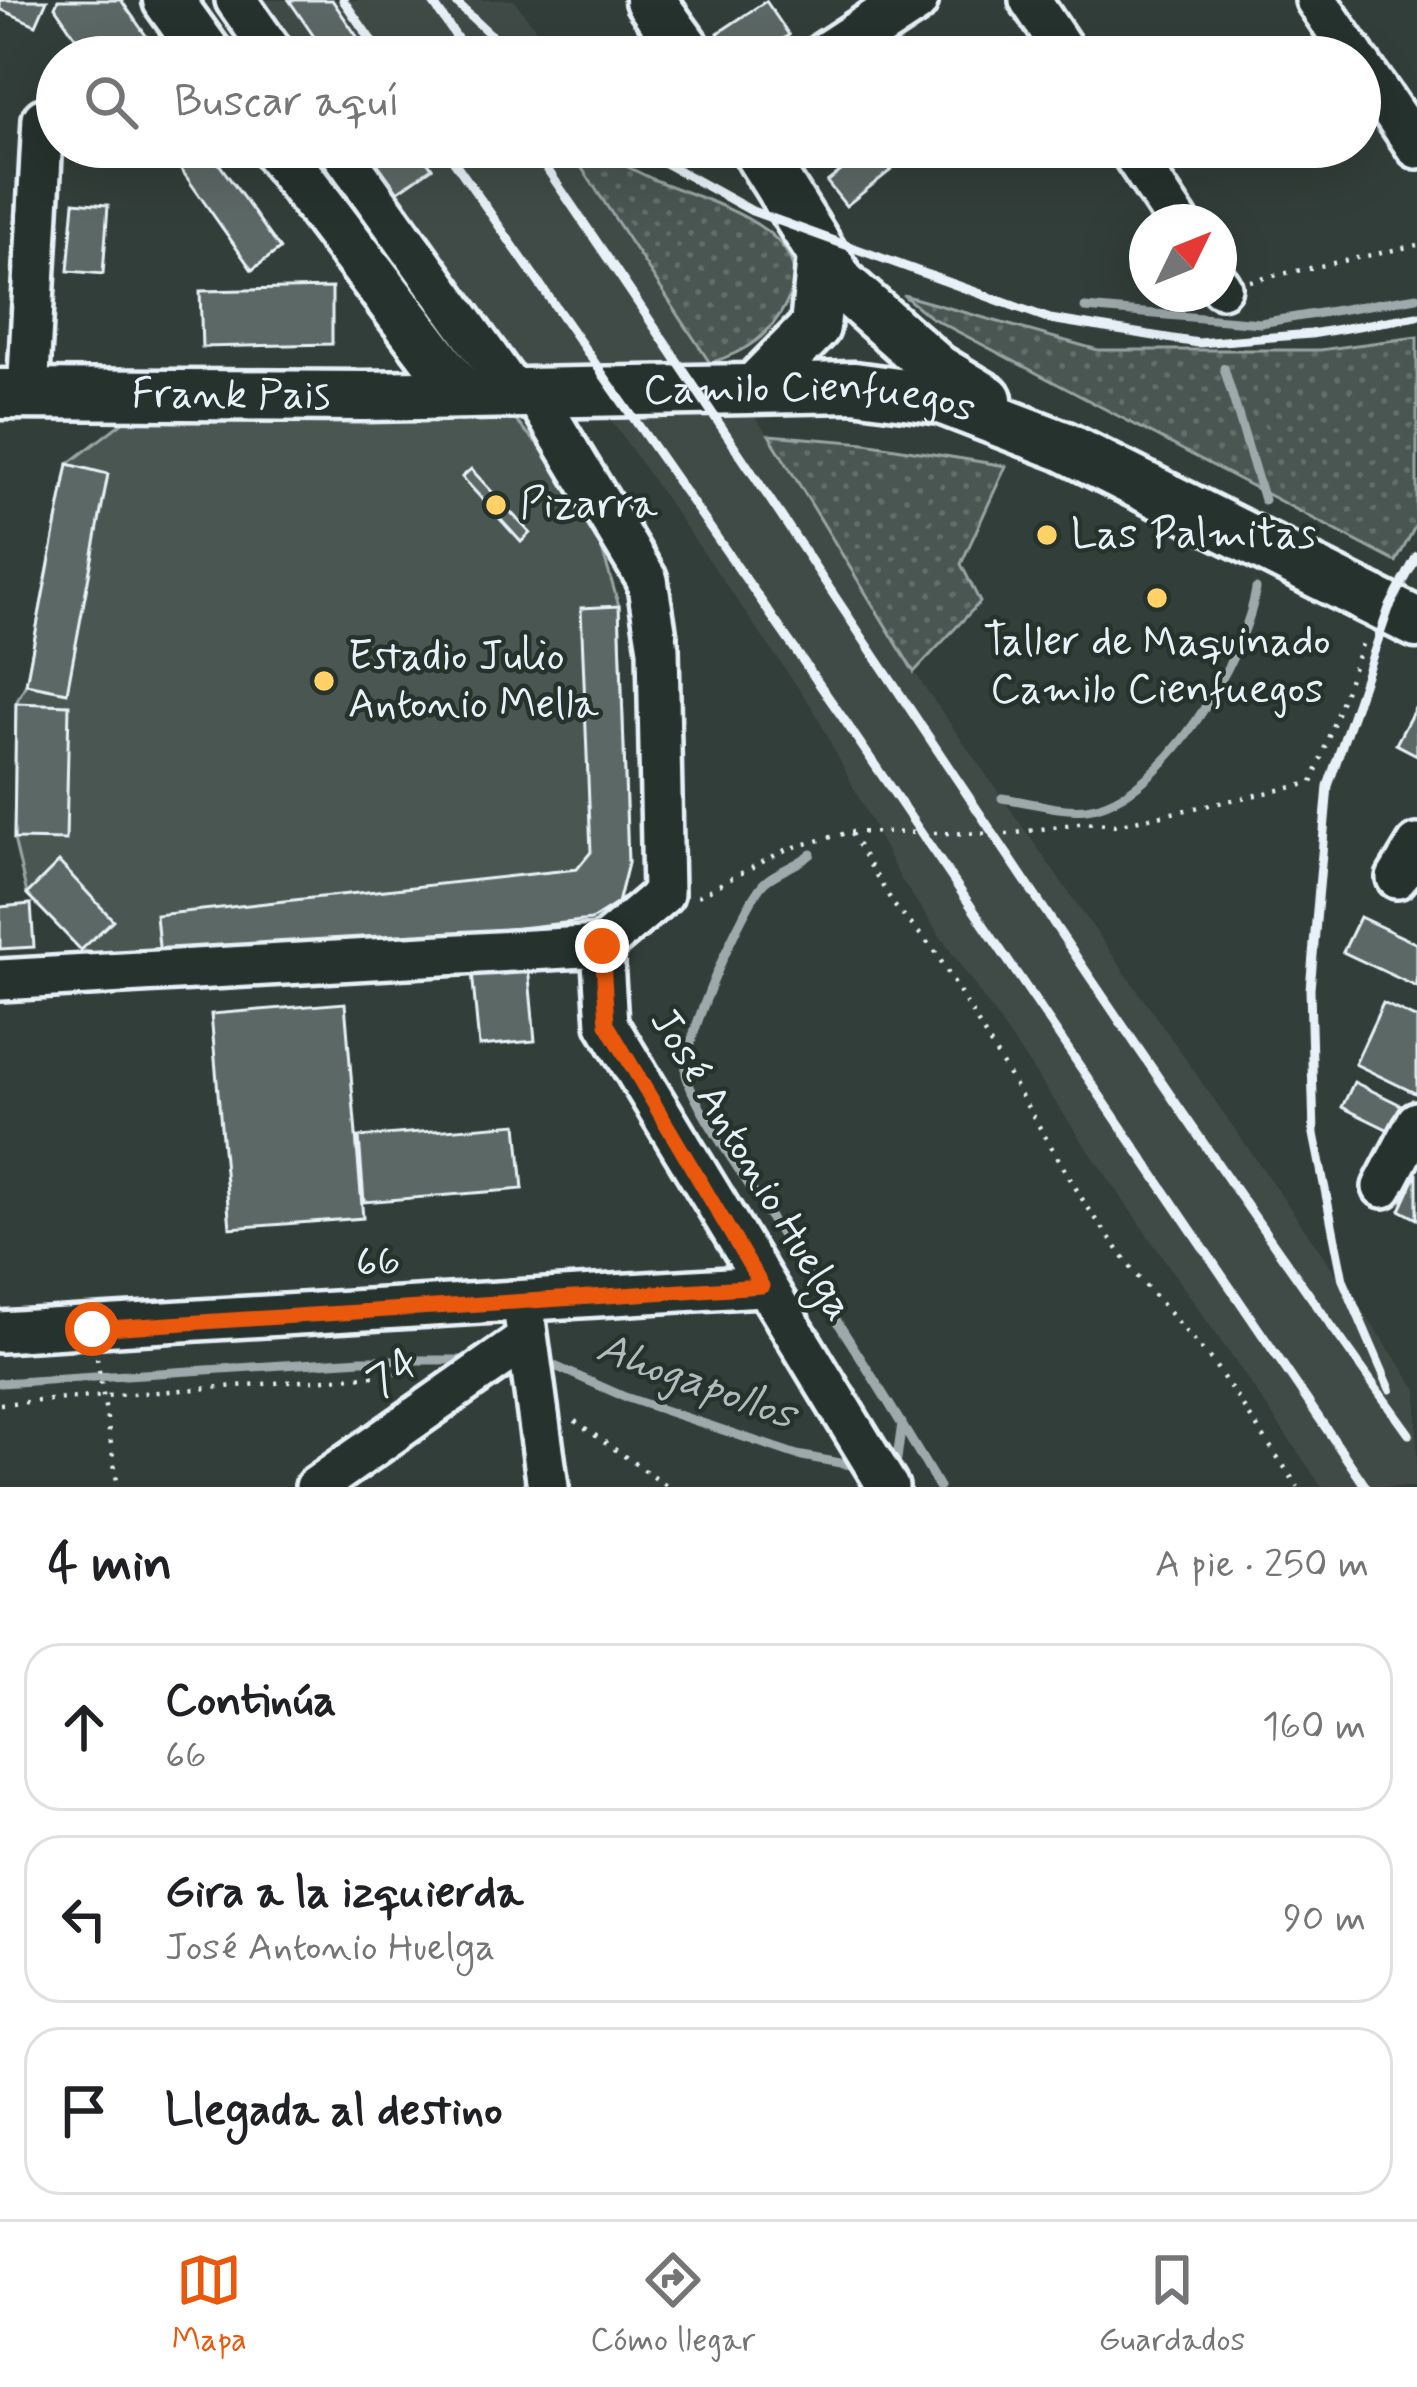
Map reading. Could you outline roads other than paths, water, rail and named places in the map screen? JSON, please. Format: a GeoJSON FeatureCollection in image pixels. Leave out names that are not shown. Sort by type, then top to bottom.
{"type":"FeatureCollection","features":[{"type":"Feature","properties":{"kind":"main road"},"geometry":{"type":"LineString","coordinates":[[168,0],[194,36]]}},
{"type":"Feature","properties":{"kind":"main road"},"geometry":{"type":"LineString","coordinates":[[650,0],[676,36]]}},
{"type":"Feature","properties":{"kind":"main road"},"geometry":{"type":"LineString","coordinates":[[858,36],[914,0]]}},
{"type":"Feature","properties":{"kind":"main road"},"geometry":{"type":"LineString","coordinates":[[290,168],[462,394]]}},
{"type":"Feature","properties":{"kind":"main road"},"geometry":{"type":"LineString","coordinates":[[767,168],[822,256],[867,311],[937,369],[1063,446]]}},
{"type":"Feature","properties":{"kind":"main road"},"geometry":{"type":"LineString","coordinates":[[755,388],[815,328],[822,256]]}},
{"type":"Feature","properties":{"kind":"main road"},"geometry":{"type":"LineString","coordinates":[[854,387],[870,338],[867,311]]}},
{"type":"Feature","properties":{"kind":"main road"},"geometry":{"type":"LineString","coordinates":[[366,396],[394,381],[418,342]]}},
{"type":"Feature","properties":{"kind":"main road","name":"Camilo Cienfuegos"},"geometry":{"type":"LineString","coordinates":[[462,394],[854,387],[941,399],[1063,446],[1398,613]]}},
{"type":"Feature","properties":{"kind":"main road","name":"Frank Pais"},"geometry":{"type":"LineString","coordinates":[[14,394],[462,394]]}},
{"type":"Feature","properties":{"kind":"street"},"geometry":{"type":"LineString","coordinates":[[236,0],[261,36]]}},
{"type":"Feature","properties":{"kind":"street"},"geometry":{"type":"LineString","coordinates":[[1030,0],[1054,36]]}},
{"type":"Feature","properties":{"kind":"street"},"geometry":{"type":"LineString","coordinates":[[1316,0],[1341,36]]}},
{"type":"Feature","properties":{"kind":"street"},"geometry":{"type":"LineString","coordinates":[[1381,95],[1417,148]]}},
{"type":"Feature","properties":{"kind":"street"},"geometry":{"type":"LineString","coordinates":[[14,394],[38,168]]}},
{"type":"Feature","properties":{"kind":"street"},"geometry":{"type":"LineString","coordinates":[[0,980],[602,946],[663,894],[658,650],[646,580],[524,393],[440,295],[352,168]]}},
{"type":"Feature","properties":{"kind":"street"},"geometry":{"type":"LineString","coordinates":[[1142,168],[1166,204]]}},
{"type":"Feature","properties":{"kind":"street"},"geometry":{"type":"LineString","coordinates":[[418,342],[440,295]]}},
{"type":"Feature","properties":{"kind":"street","name":"José Antonio Huelga"},"geometry":{"type":"LineString","coordinates":[[602,946],[607,1024],[762,1286],[880,1472]]}},
{"type":"Feature","properties":{"kind":"street"},"geometry":{"type":"LineString","coordinates":[[1383,1187],[1417,1122]]}},
{"type":"Feature","properties":{"kind":"street","name":"66"},"geometry":{"type":"LineString","coordinates":[[0,1332],[525,1320],[762,1286]]}},
{"type":"Feature","properties":{"kind":"street"},"geometry":{"type":"LineString","coordinates":[[525,1320],[548,1487]]}},
{"type":"Feature","properties":{"kind":"street","name":"74"},"geometry":{"type":"LineString","coordinates":[[316,1487],[474,1375],[525,1320]]}},
{"type":"Feature","properties":{"kind":"waterway"},"geometry":{"type":"LineString","coordinates":[[1085,308],[1260,323],[1417,297]]}},
{"type":"Feature","properties":{"kind":"waterway"},"geometry":{"type":"LineString","coordinates":[[1224,368],[1264,500]]}},
{"type":"Feature","properties":{"kind":"waterway"},"geometry":{"type":"LineString","coordinates":[[1002,798],[1086,809],[1115,800],[1144,781],[1171,754],[1218,687],[1249,618],[1256,589]]}},
{"type":"Feature","properties":{"kind":"waterway"},"geometry":{"type":"LineString","coordinates":[[811,854],[770,878],[755,895],[703,1006],[686,1074],[716,1134],[939,1487]]}},
{"type":"Feature","properties":{"kind":"waterway","name":"Ahogapollos"},"geometry":{"type":"LineString","coordinates":[[539,1359],[625,1397],[797,1455],[862,1467]]}},
{"type":"Feature","properties":{"kind":"waterway","name":"Ahogapollos"},"geometry":{"type":"LineString","coordinates":[[0,1383],[362,1360],[474,1360]]}},
{"type":"Feature","properties":{"kind":"waterway","name":"Ahogapollos"},"geometry":{"type":"LineString","coordinates":[[891,1466],[896,1466],[902,1423]]}},
{"type":"Feature","properties":{"kind":"railway"},"geometry":{"type":"LineString","coordinates":[[343,0],[368,36]]}},
{"type":"Feature","properties":{"kind":"railway"},"geometry":{"type":"LineString","coordinates":[[431,0],[456,36]]}},
{"type":"Feature","properties":{"kind":"railway"},"geometry":{"type":"LineString","coordinates":[[453,0],[492,36]]}},
{"type":"Feature","properties":{"kind":"railway"},"geometry":{"type":"LineString","coordinates":[[459,168],[845,721],[1366,1487]]}},
{"type":"Feature","properties":{"kind":"railway"},"geometry":{"type":"LineString","coordinates":[[546,168],[1075,955],[1409,1434]]}},
{"type":"Feature","properties":{"kind":"railway"},"geometry":{"type":"LineString","coordinates":[[674,168],[752,211],[1050,319],[1198,343],[1311,334],[1417,316]]}},
{"type":"Feature","properties":{"kind":"railway"},"geometry":{"type":"LineString","coordinates":[[1390,1389],[1343,1280],[1314,1134],[1310,989],[1328,786],[1389,608],[1417,556]]}},
{"type":"Feature","properties":{"kind":"place","name":"Pizarra"},"geometry":{"type":"Point","coordinates":[496,505]}},
{"type":"Feature","properties":{"kind":"place","name":"Las Palmitas"},"geometry":{"type":"Point","coordinates":[1047,535]}},
{"type":"Feature","properties":{"kind":"place","name":"Taller de Maquinado Camilo Cienfuegos"},"geometry":{"type":"Point","coordinates":[1157,598]}},
{"type":"Feature","properties":{"kind":"place","name":"Estadio Julio Antonio Mella"},"geometry":{"type":"Point","coordinates":[324,681]}}]}
